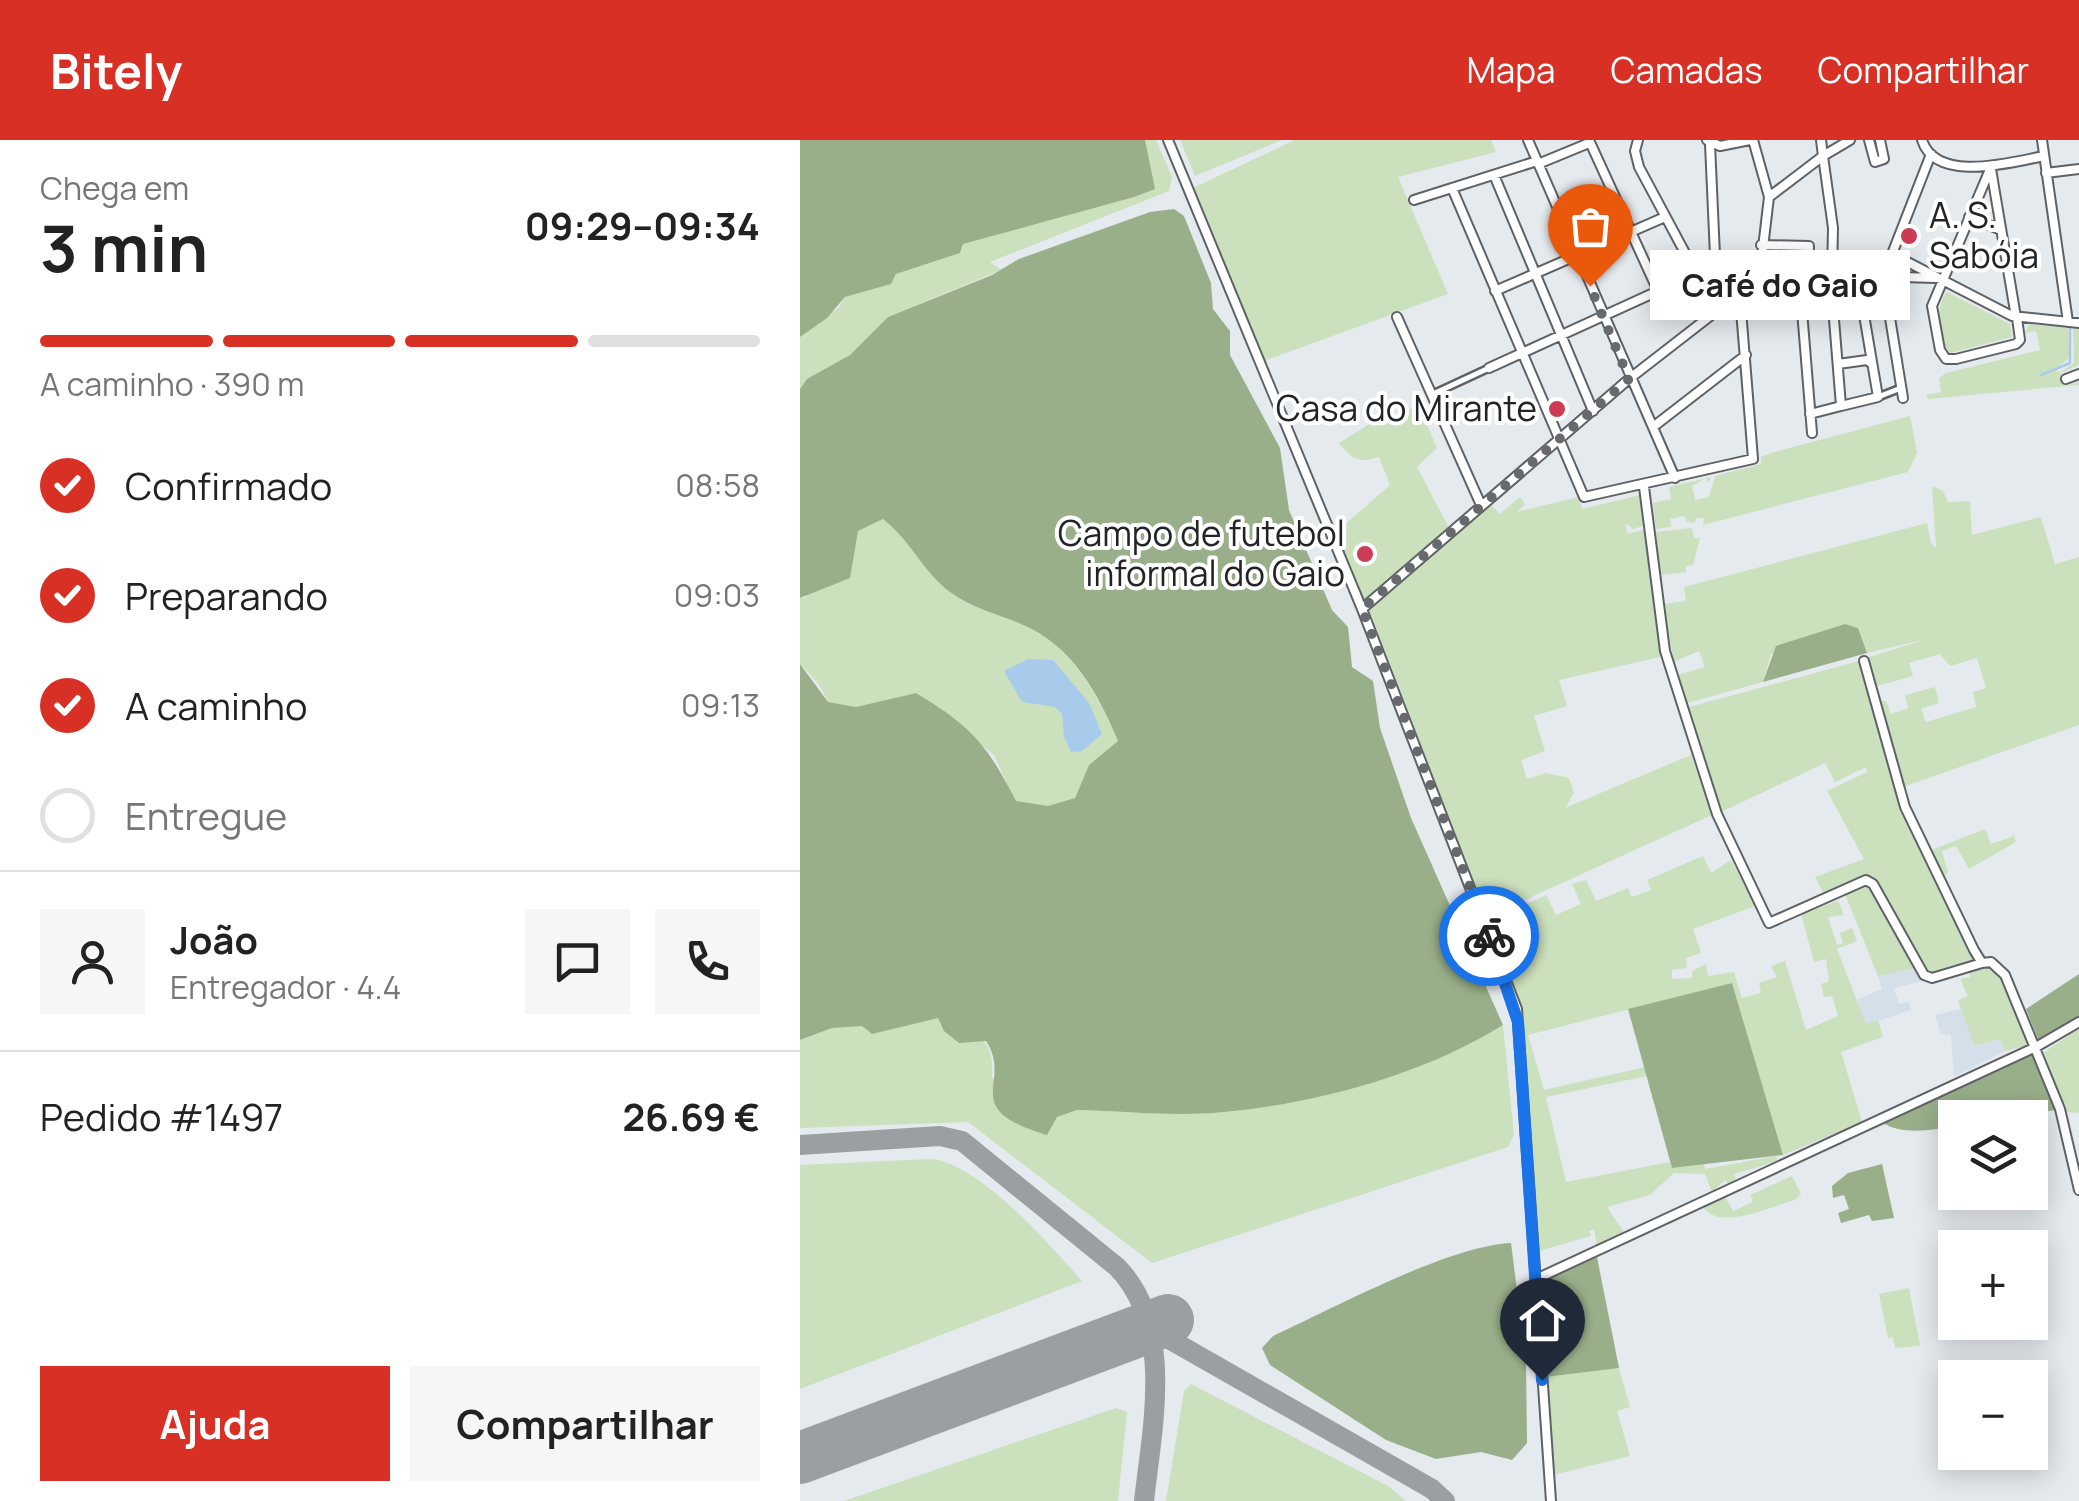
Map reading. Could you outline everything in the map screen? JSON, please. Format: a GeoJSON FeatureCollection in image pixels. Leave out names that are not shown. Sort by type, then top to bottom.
{"type":"FeatureCollection","features":[{"type":"Feature","properties":{"kind":"street"},"geometry":{"type":"LineString","coordinates":[[1168,140],[1362,609],[1516,1009],[1551,1501]]}},
{"type":"Feature","properties":{"kind":"street"},"geometry":{"type":"LineString","coordinates":[[1528,140],[1675,478]]}},
{"type":"Feature","properties":{"kind":"street"},"geometry":{"type":"LineString","coordinates":[[1638,140],[1635,151],[1640,167],[1714,313]]}},
{"type":"Feature","properties":{"kind":"street"},"geometry":{"type":"LineString","coordinates":[[1452,188],[1584,497],[1644,487],[1752,460],[1741,310],[1759,274],[1768,197],[1752,140],[1709,142],[1716,278]]}},
{"type":"Feature","properties":{"kind":"street"},"geometry":{"type":"LineString","coordinates":[[1821,140],[1833,228],[1832,275]]}},
{"type":"Feature","properties":{"kind":"street"},"geometry":{"type":"LineString","coordinates":[[1768,197],[1850,140]]}},
{"type":"Feature","properties":{"kind":"street"},"geometry":{"type":"LineString","coordinates":[[1869,140],[1875,162],[1884,159],[1880,140]]}},
{"type":"Feature","properties":{"kind":"street"},"geometry":{"type":"LineString","coordinates":[[1922,140],[1931,154],[1970,169],[2044,156]]}},
{"type":"Feature","properties":{"kind":"street"},"geometry":{"type":"LineString","coordinates":[[2042,140],[2068,322]]}},
{"type":"Feature","properties":{"kind":"street"},"geometry":{"type":"LineString","coordinates":[[1414,200],[1537,163],[1589,141],[1658,290],[1432,394]]}},
{"type":"Feature","properties":{"kind":"street"},"geometry":{"type":"LineString","coordinates":[[1810,414],[1902,393],[1887,303],[1887,277],[1892,254],[1931,154]]}},
{"type":"Feature","properties":{"kind":"street"},"geometry":{"type":"LineString","coordinates":[[1990,167],[2020,340],[1946,359],[1940,350],[1932,306],[1990,167]]}},
{"type":"Feature","properties":{"kind":"street"},"geometry":{"type":"LineString","coordinates":[[2046,173],[2079,169]]}},
{"type":"Feature","properties":{"kind":"street"},"geometry":{"type":"LineString","coordinates":[[1494,175],[1593,410]]}},
{"type":"Feature","properties":{"kind":"street"},"geometry":{"type":"LineString","coordinates":[[1494,292],[1665,217]]}},
{"type":"Feature","properties":{"kind":"street"},"geometry":{"type":"LineString","coordinates":[[1969,218],[2001,230]]}},
{"type":"Feature","properties":{"kind":"street"},"geometry":{"type":"LineString","coordinates":[[1761,245],[1809,246],[1801,299],[1812,433]]}},
{"type":"Feature","properties":{"kind":"street"},"geometry":{"type":"LineString","coordinates":[[1892,254],[2016,317],[2079,323]]}},
{"type":"Feature","properties":{"kind":"street"},"geometry":{"type":"LineString","coordinates":[[1700,280],[1759,274],[1941,279]]}},
{"type":"Feature","properties":{"kind":"street"},"geometry":{"type":"LineString","coordinates":[[1801,299],[1887,303]]}},
{"type":"Feature","properties":{"kind":"street"},"geometry":{"type":"LineString","coordinates":[[1841,406],[1833,308],[1862,310],[1878,396]]}},
{"type":"Feature","properties":{"kind":"street"},"geometry":{"type":"LineString","coordinates":[[1362,609],[1629,379],[1714,313],[1741,310]]}},
{"type":"Feature","properties":{"kind":"street"},"geometry":{"type":"LineString","coordinates":[[1398,317],[1481,504]]}},
{"type":"Feature","properties":{"kind":"street"},"geometry":{"type":"LineString","coordinates":[[1653,427],[1746,354]]}},
{"type":"Feature","properties":{"kind":"street"},"geometry":{"type":"LineString","coordinates":[[1838,364],[1868,360],[1872,364]]}},
{"type":"Feature","properties":{"kind":"street"},"geometry":{"type":"LineString","coordinates":[[2066,379],[2079,374]]}},
{"type":"Feature","properties":{"kind":"street"},"geometry":{"type":"LineString","coordinates":[[1644,487],[1665,651],[1717,814],[1772,924],[1866,880],[1873,884],[1924,975],[1932,978],[1992,962],[2005,975],[2036,1047],[2067,1132],[2079,1190]]}},
{"type":"Feature","properties":{"kind":"street"},"geometry":{"type":"LineString","coordinates":[[1864,661],[1906,807],[1982,963]]}},
{"type":"Feature","properties":{"kind":"street"},"geometry":{"type":"LineString","coordinates":[[1536,1279],[2036,1047],[2079,1022]]}},
{"type":"Feature","properties":{"kind":"shaded area"},"geometry":{"type":"Polygon","coordinates":[[[1916,968],[1923,981],[1894,988],[1899,1004],[1909,1002],[1911,1010],[1866,1025],[1857,1000],[1882,989],[1878,976],[1916,968]]]}},
{"type":"Feature","properties":{"kind":"shaded area"},"geometry":{"type":"Polygon","coordinates":[[[1961,1009],[1974,1046],[2000,1039],[2005,1051],[1954,1077],[1951,1034],[1941,1035],[1935,1015],[1961,1009]]]}},
{"type":"Feature","properties":{"kind":"green space"},"geometry":{"type":"Polygon","coordinates":[[[800,140],[1145,140],[1155,189],[963,244],[960,253],[896,274],[891,284],[845,297],[827,318],[800,337],[800,140]]]}},
{"type":"Feature","properties":{"kind":"green space"},"geometry":{"type":"Polygon","coordinates":[[[1145,140],[1156,140],[1172,177],[1169,191],[990,262],[1001,270],[888,317],[850,355],[808,379],[800,389],[800,337],[839,307],[845,297],[891,284],[896,274],[960,253],[963,244],[1154,189],[1145,140]]]}},
{"type":"Feature","properties":{"kind":"green space"},"geometry":{"type":"Polygon","coordinates":[[[1180,140],[1282,140],[1195,176],[1180,140]]]}},
{"type":"Feature","properties":{"kind":"green space"},"geometry":{"type":"Polygon","coordinates":[[[1295,140],[1491,140],[1496,152],[1398,177],[1448,294],[1264,361],[1193,188],[1295,140]]]}},
{"type":"Feature","properties":{"kind":"green space"},"geometry":{"type":"Polygon","coordinates":[[[1174,209],[1184,216],[1211,283],[1213,309],[1230,331],[1230,355],[1280,448],[1289,510],[1332,610],[1348,627],[1352,667],[1373,681],[1380,728],[1411,818],[1503,1025],[1439,1058],[1333,1094],[1260,1108],[1206,1113],[1077,1110],[1057,1117],[1047,1135],[1019,1125],[1003,1115],[995,1104],[993,1056],[986,1041],[959,1043],[944,1031],[938,1018],[872,1034],[862,1026],[832,1028],[800,1040],[800,664],[828,702],[856,707],[916,693],[935,705],[976,738],[1016,801],[1048,806],[1075,798],[1089,765],[1118,741],[1092,688],[1055,644],[1021,624],[958,598],[932,575],[883,519],[858,531],[850,578],[800,598],[800,389],[807,379],[850,355],[888,317],[992,275],[1019,259],[1150,212],[1174,209]]]}},
{"type":"Feature","properties":{"kind":"green space"},"geometry":{"type":"Polygon","coordinates":[[[1947,292],[2010,324],[2012,337],[1950,353],[1939,322],[1947,292]]]}},
{"type":"Feature","properties":{"kind":"green space"},"geometry":{"type":"Polygon","coordinates":[[[2029,324],[2068,328],[2070,357],[2056,369],[2059,373],[2074,363],[2073,328],[2079,328],[2079,365],[2061,373],[2065,386],[2079,385],[1928,399],[1926,395],[1941,392],[1939,378],[1946,373],[2040,350],[2036,331],[2025,333],[2029,324]]]}},
{"type":"Feature","properties":{"kind":"green space"},"geometry":{"type":"Polygon","coordinates":[[[1418,405],[1437,448],[1417,467],[1450,530],[1361,605],[1335,533],[1390,485],[1379,457],[1356,459],[1339,443],[1376,420],[1383,424],[1418,405]]]}},
{"type":"Feature","properties":{"kind":"green space"},"geometry":{"type":"Polygon","coordinates":[[[1910,416],[1917,453],[1908,472],[1703,525],[1704,518],[1696,518],[1695,523],[1687,522],[1684,516],[1670,519],[1671,527],[1656,529],[1653,503],[1671,499],[1669,487],[1705,478],[1692,486],[1695,500],[1709,497],[1715,476],[1761,464],[1761,457],[1910,416]]]}},
{"type":"Feature","properties":{"kind":"green space"},"geometry":{"type":"Polygon","coordinates":[[[1932,486],[1943,491],[1948,502],[1970,501],[1972,535],[2041,517],[2055,564],[2079,557],[2079,725],[1903,787],[1879,701],[1886,701],[1891,714],[1908,708],[1905,695],[1935,687],[1939,703],[1921,709],[1926,722],[1976,707],[1973,692],[1986,688],[1977,658],[1950,666],[1940,654],[1909,663],[1913,676],[1874,687],[1866,658],[1927,639],[1867,653],[1858,628],[1845,624],[1771,654],[1763,682],[1687,703],[1678,675],[1705,667],[1699,651],[1674,662],[1664,604],[1686,601],[1684,587],[1927,523],[1931,543],[1936,548],[1932,486]]]}},
{"type":"Feature","properties":{"kind":"green space"},"geometry":{"type":"Polygon","coordinates":[[[1640,495],[1643,526],[1633,529],[1626,523],[1627,534],[1644,530],[1660,657],[1559,680],[1567,706],[1534,716],[1545,751],[1521,760],[1527,779],[1546,773],[1569,778],[1574,793],[1565,808],[1691,755],[1712,815],[1487,917],[1369,609],[1491,505],[1500,514],[1520,497],[1525,504],[1517,512],[1578,497],[1582,509],[1640,495]]]}},
{"type":"Feature","properties":{"kind":"green space"},"geometry":{"type":"Polygon","coordinates":[[[883,518],[951,592],[976,607],[1040,633],[1081,673],[1118,741],[1089,765],[1075,798],[1048,806],[1015,801],[994,755],[916,693],[856,707],[828,702],[818,683],[800,664],[800,598],[805,598],[858,531],[883,518]]]}},
{"type":"Feature","properties":{"kind":"green space"},"geometry":{"type":"Polygon","coordinates":[[[1692,528],[1694,538],[1700,538],[1693,565],[1686,566],[1686,572],[1660,575],[1656,532],[1692,528]]]}},
{"type":"Feature","properties":{"kind":"green space"},"geometry":{"type":"Polygon","coordinates":[[[1845,624],[1858,628],[1867,653],[1763,682],[1776,646],[1845,624]]]}},
{"type":"Feature","properties":{"kind":"green space"},"geometry":{"type":"Polygon","coordinates":[[[1859,661],[1917,839],[1974,959],[1930,972],[1873,880],[1825,896],[1815,877],[1864,859],[1827,791],[1867,772],[1866,767],[1835,782],[1825,763],[1721,812],[1689,707],[1859,661]]]}},
{"type":"Feature","properties":{"kind":"green space"},"geometry":{"type":"Polygon","coordinates":[[[1985,829],[1991,844],[2014,836],[2016,842],[1969,869],[1956,846],[1942,851],[1948,872],[1943,878],[1929,851],[1985,829]]]}},
{"type":"Feature","properties":{"kind":"green space"},"geometry":{"type":"Polygon","coordinates":[[[1703,856],[1711,873],[1731,860],[1755,906],[1693,929],[1701,953],[1686,958],[1687,968],[1672,970],[1672,979],[1692,978],[1692,971],[1706,964],[1708,976],[1734,972],[1742,998],[1761,993],[1759,983],[1777,977],[1771,966],[1785,961],[1806,1030],[1838,1016],[1832,996],[1824,997],[1821,984],[1829,981],[1826,959],[1814,962],[1801,914],[1838,901],[1844,915],[1828,917],[1837,945],[1843,943],[1840,933],[1852,928],[1857,941],[1837,949],[1866,1024],[1878,1020],[1883,1037],[1841,1052],[1862,1122],[1783,1155],[1732,983],[1528,1035],[1544,1090],[1645,1067],[1647,1076],[1546,1097],[1566,1182],[1670,1162],[1672,1168],[1704,1164],[1705,1169],[1776,1156],[1778,1161],[1734,1174],[1736,1180],[1728,1184],[1725,1180],[1712,1192],[1705,1174],[1674,1173],[1650,1195],[1607,1207],[1625,1234],[1597,1247],[1594,1229],[1589,1231],[1591,1236],[1539,1251],[1524,1022],[1489,922],[1546,895],[1556,915],[1581,904],[1572,884],[1586,880],[1596,901],[1628,888],[1632,897],[1651,890],[1647,880],[1703,856]]]}},
{"type":"Feature","properties":{"kind":"green space"},"geometry":{"type":"Polygon","coordinates":[[[1868,883],[1916,968],[1878,976],[1845,894],[1868,883]]]}},
{"type":"Feature","properties":{"kind":"green space"},"geometry":{"type":"Polygon","coordinates":[[[1988,965],[1997,970],[2029,1045],[2005,1051],[2000,1039],[1974,1046],[1958,1000],[1968,996],[1960,979],[1970,977],[1969,970],[1988,965]]]}},
{"type":"Feature","properties":{"kind":"green space"},"geometry":{"type":"Polygon","coordinates":[[[2079,974],[2079,1016],[2038,1039],[2026,1009],[2079,974]]]}},
{"type":"Feature","properties":{"kind":"green space"},"geometry":{"type":"Polygon","coordinates":[[[1732,983],[1783,1155],[1672,1168],[1628,1009],[1732,983]]]}},
{"type":"Feature","properties":{"kind":"green space"},"geometry":{"type":"Polygon","coordinates":[[[938,1018],[972,1033],[986,1044],[992,1078],[1057,1117],[1077,1110],[1206,1113],[1296,1102],[1404,1072],[1503,1025],[1514,1135],[1508,1147],[1152,1263],[968,1122],[800,1128],[800,1040],[832,1028],[938,1018]]]}},
{"type":"Feature","properties":{"kind":"green space"},"geometry":{"type":"Polygon","coordinates":[[[2079,1029],[2079,1113],[2065,1112],[2067,1105],[2061,1102],[2044,1052],[2079,1029]]]}},
{"type":"Feature","properties":{"kind":"green space"},"geometry":{"type":"Polygon","coordinates":[[[2032,1055],[2056,1110],[2048,1111],[2048,1100],[1938,1100],[1938,1129],[1901,1130],[1885,1124],[1884,1119],[2032,1055]]]}},
{"type":"Feature","properties":{"kind":"green space"},"geometry":{"type":"Polygon","coordinates":[[[931,1159],[950,1164],[991,1190],[1082,1281],[800,1389],[800,1165],[931,1159]]]}},
{"type":"Feature","properties":{"kind":"green space"},"geometry":{"type":"Polygon","coordinates":[[[1882,1164],[1894,1218],[1872,1221],[1869,1215],[1841,1223],[1838,1213],[1849,1209],[1844,1195],[1833,1198],[1832,1186],[1848,1173],[1882,1164]]]}},
{"type":"Feature","properties":{"kind":"green space"},"geometry":{"type":"Polygon","coordinates":[[[1792,1176],[1801,1194],[1795,1200],[1759,1212],[1720,1217],[1702,1206],[1724,1195],[1733,1211],[1753,1202],[1750,1195],[1792,1176]]]}},
{"type":"Feature","properties":{"kind":"green space"},"geometry":{"type":"Polygon","coordinates":[[[1511,1243],[1526,1361],[1527,1443],[1512,1460],[1481,1452],[1436,1459],[1386,1440],[1270,1365],[1262,1348],[1273,1336],[1424,1266],[1511,1243]]]}},
{"type":"Feature","properties":{"kind":"green space"},"geometry":{"type":"Polygon","coordinates":[[[1597,1257],[1619,1368],[1546,1377],[1539,1283],[1597,1257]]]}},
{"type":"Feature","properties":{"kind":"green space"},"geometry":{"type":"Polygon","coordinates":[[[1909,1288],[1920,1346],[1895,1348],[1893,1337],[1888,1338],[1879,1294],[1909,1288]]]}},
{"type":"Feature","properties":{"kind":"green space"},"geometry":{"type":"Polygon","coordinates":[[[1619,1368],[1630,1407],[1617,1411],[1630,1456],[1553,1475],[1546,1377],[1619,1368]]]}},
{"type":"Feature","properties":{"kind":"green space"},"geometry":{"type":"Polygon","coordinates":[[[1191,1384],[1388,1486],[1406,1501],[1166,1501],[1184,1391],[1191,1384]]]}},
{"type":"Feature","properties":{"kind":"green space"},"geometry":{"type":"Polygon","coordinates":[[[1116,1408],[1127,1412],[1118,1501],[844,1501],[1116,1408]]]}},
{"type":"Feature","properties":{"kind":"water"},"geometry":{"type":"Polygon","coordinates":[[[1028,659],[1053,660],[1089,703],[1102,734],[1082,751],[1071,752],[1064,736],[1062,714],[1055,707],[1022,702],[1004,671],[1028,659]]]}},
{"type":"Feature","properties":{"kind":"waterway"},"geometry":{"type":"LineString","coordinates":[[2041,375],[2070,363],[2070,328]]}},
{"type":"Feature","properties":{"kind":"taxiway"},"geometry":{"type":"LineString","coordinates":[[800,1145],[940,1136],[962,1141],[1117,1267],[1135,1291],[1147,1318],[1153,1348],[1154,1410],[1144,1501]]}},
{"type":"Feature","properties":{"kind":"taxiway"},"geometry":{"type":"LineString","coordinates":[[1148,1327],[1432,1489],[1445,1501]]}},
{"type":"Feature","properties":{"kind":"runway"},"geometry":{"type":"LineString","coordinates":[[800,1458],[1168,1320]]}},
{"type":"Feature","properties":{"kind":"way so far"},"geometry":{"type":"LineString","coordinates":[[1489,936],[1362,609],[1629,379],[1590,286]]}},
{"type":"Feature","properties":{"kind":"place","name":"A. S. Sabóia"},"geometry":{"type":"Point","coordinates":[1909,236]}},
{"type":"Feature","properties":{"kind":"place","name":"Café do Gaio"},"geometry":{"type":"Point","coordinates":[1590,286]}},
{"type":"Feature","properties":{"kind":"place","name":"Casa do Mirante"},"geometry":{"type":"Point","coordinates":[1557,409]}},
{"type":"Feature","properties":{"kind":"place","name":"Campo de futebol informal do Gaio"},"geometry":{"type":"Point","coordinates":[1365,554]}},
{"type":"Feature","properties":{"kind":"route"},"geometry":{"type":"LineString","coordinates":[[1489,936],[1518,1022],[1542,1380]]}}]}
